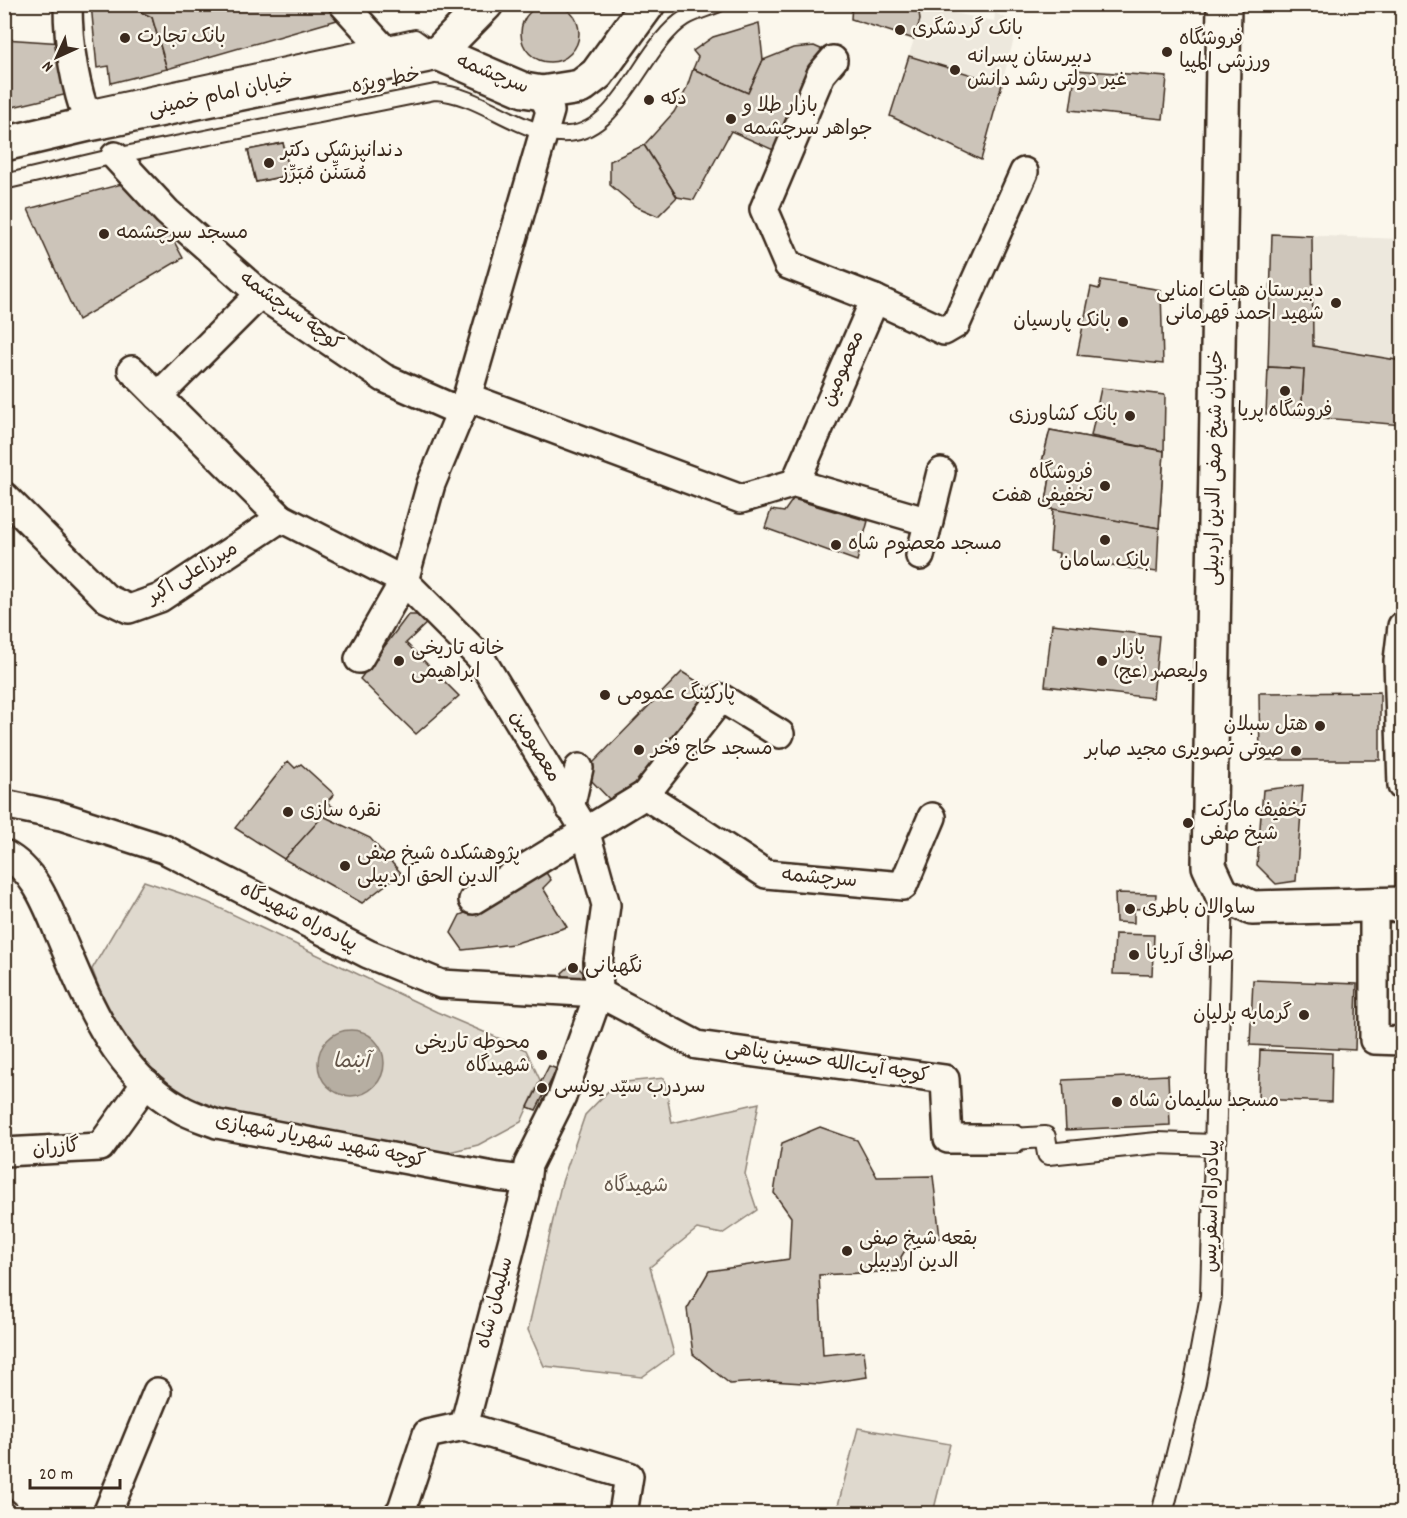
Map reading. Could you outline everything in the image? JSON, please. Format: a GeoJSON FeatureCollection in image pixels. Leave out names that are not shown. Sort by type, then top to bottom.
{"type":"FeatureCollection","features":[{"type":"Feature","properties":{"kind":"main road","name":"سرچشمه"},"geometry":{"type":"LineString","coordinates":[[486,4],[438,53],[524,90],[542,93],[580,87],[597,74],[648,4]]}},
{"type":"Feature","properties":{"kind":"main road","name":"خیابان شیخ صفی الدین اردبیلی"},"geometry":{"type":"LineString","coordinates":[[1222,894],[1209,867],[1224,4]]}},
{"type":"Feature","properties":{"kind":"main road","name":"خیابان امام خمینی"},"geometry":{"type":"LineString","coordinates":[[4,144],[81,115],[388,52],[438,53]]}},
{"type":"Feature","properties":{"kind":"main road"},"geometry":{"type":"LineString","coordinates":[[1222,894],[1252,908],[1388,905]]}},
{"type":"Feature","properties":{"kind":"street"},"geometry":{"type":"LineString","coordinates":[[68,4],[68,39],[81,115]]}},
{"type":"Feature","properties":{"kind":"street"},"geometry":{"type":"LineString","coordinates":[[343,4],[388,52]]}},
{"type":"Feature","properties":{"kind":"street"},"geometry":{"type":"LineString","coordinates":[[833,60],[821,74],[764,209],[788,264],[875,298],[944,331],[956,324],[1024,172]]}},
{"type":"Feature","properties":{"kind":"street"},"geometry":{"type":"LineString","coordinates":[[359,659],[404,581],[431,484],[464,404],[549,111],[542,93]]}},
{"type":"Feature","properties":{"kind":"street","name":"کوچه سرچشمه"},"geometry":{"type":"LineString","coordinates":[[115,156],[167,212],[260,294],[384,378],[464,404]]}},
{"type":"Feature","properties":{"kind":"street"},"geometry":{"type":"LineString","coordinates":[[158,396],[260,294]]}},
{"type":"Feature","properties":{"kind":"street","name":"معصومین"},"geometry":{"type":"LineString","coordinates":[[795,483],[875,298]]}},
{"type":"Feature","properties":{"kind":"street"},"geometry":{"type":"LineString","coordinates":[[132,370],[281,518],[404,581]]}},
{"type":"Feature","properties":{"kind":"street"},"geometry":{"type":"LineString","coordinates":[[464,404],[741,500],[795,483],[929,522]]}},
{"type":"Feature","properties":{"kind":"street"},"geometry":{"type":"LineString","coordinates":[[920,556],[941,472]]}},
{"type":"Feature","properties":{"kind":"street","name":"میرزاعلی اکبر"},"geometry":{"type":"LineString","coordinates":[[4,496],[106,598],[129,609],[160,598],[281,518]]}},
{"type":"Feature","properties":{"kind":"street","name":"معصومین"},"geometry":{"type":"LineString","coordinates":[[404,581],[480,657],[585,830],[606,905],[598,962],[599,993]]}},
{"type":"Feature","properties":{"kind":"street"},"geometry":{"type":"LineString","coordinates":[[1402,626],[1398,660],[1402,786]]}},
{"type":"Feature","properties":{"kind":"street"},"geometry":{"type":"LineString","coordinates":[[473,900],[645,795],[721,698],[780,734]]}},
{"type":"Feature","properties":{"kind":"street"},"geometry":{"type":"LineString","coordinates":[[570,808],[579,768]]}},
{"type":"Feature","properties":{"kind":"street","name":"سرچشمه"},"geometry":{"type":"LineString","coordinates":[[645,795],[766,874],[903,886],[932,817]]}},
{"type":"Feature","properties":{"kind":"street","name":"پیاده‌راه شهیدگاه"},"geometry":{"type":"LineString","coordinates":[[4,804],[61,816],[164,849],[368,954],[441,984],[599,993]]}},
{"type":"Feature","properties":{"kind":"street","name":"کوچه شهید شهریار شهبازی"},"geometry":{"type":"LineString","coordinates":[[4,854],[13,859],[39,887],[91,1007],[120,1057],[146,1083],[178,1108],[217,1124],[498,1177],[525,1180]]}},
{"type":"Feature","properties":{"kind":"street","name":"پیاده‌راه اسفریس"},"geometry":{"type":"LineString","coordinates":[[1162,1514],[1195,1382],[1211,1296],[1222,894]]}},
{"type":"Feature","properties":{"kind":"street"},"geometry":{"type":"LineString","coordinates":[[1388,905],[1374,1040],[1402,1041]]}},
{"type":"Feature","properties":{"kind":"street","name":"کوچه آیت‌الله حسین پناهی"},"geometry":{"type":"LineString","coordinates":[[599,993],[697,1044],[945,1079],[948,1139],[1045,1137],[1048,1154],[1157,1143],[1214,1145]]}},
{"type":"Feature","properties":{"kind":"street","name":"سلیمان شاه"},"geometry":{"type":"LineString","coordinates":[[464,1426],[525,1193],[528,1165],[562,1097],[599,993]]}},
{"type":"Feature","properties":{"kind":"street","name":"گازران"},"geometry":{"type":"LineString","coordinates":[[4,1152],[100,1147],[146,1083]]}},
{"type":"Feature","properties":{"kind":"street"},"geometry":{"type":"LineString","coordinates":[[107,1514],[156,1392]]}},
{"type":"Feature","properties":{"kind":"street"},"geometry":{"type":"LineString","coordinates":[[398,1514],[402,1509],[427,1434],[464,1426],[629,1476],[623,1514]]}},
{"type":"Feature","properties":{"kind":"lane","name":"خط ویژه"},"geometry":{"type":"LineString","coordinates":[[4,182],[115,156],[435,92],[454,94],[543,133],[571,134],[591,128],[607,115],[645,61],[685,17],[719,4]]}},
{"type":"Feature","properties":{"kind":"shaded area","name":"دبیرستان پسرانه غیر دولتی رشد دانش"},"geometry":{"type":"Polygon","coordinates":[[[919,6],[994,21],[995,13],[1018,24],[981,160],[890,116],[920,20],[919,6]]]}},
{"type":"Feature","properties":{"kind":"shaded area","name":"دبیرستان هیات امنایی شهید احمد قهرمانی"},"geometry":{"type":"Polygon","coordinates":[[[1272,234],[1402,239],[1402,425],[1301,416],[1304,369],[1268,367],[1272,234]]]}},
{"type":"Feature","properties":{"kind":"green space"},"geometry":{"type":"Polygon","coordinates":[[[144,881],[207,902],[437,1012],[526,1050],[540,1080],[521,1122],[478,1145],[441,1154],[192,1104],[158,1080],[113,1024],[92,969],[144,881]]]}},
{"type":"Feature","properties":{"kind":"green space","name":"شهیدگاه"},"geometry":{"type":"Polygon","coordinates":[[[664,1078],[672,1123],[759,1103],[745,1174],[757,1210],[722,1234],[697,1229],[650,1267],[674,1354],[642,1377],[544,1366],[528,1330],[561,1185],[585,1115],[616,1083],[664,1078]]]}},
{"type":"Feature","properties":{"kind":"green space"},"geometry":{"type":"Polygon","coordinates":[[[858,1428],[950,1444],[933,1513],[836,1513],[858,1428]]]}},
{"type":"Feature","properties":{"kind":"water","name":"آبنما"},"geometry":{"type":"Polygon","coordinates":[[[351,1030],[364,1033],[374,1040],[381,1050],[384,1063],[381,1076],[374,1086],[364,1093],[351,1096],[338,1093],[328,1086],[321,1076],[318,1063],[321,1050],[328,1040],[338,1033],[351,1030]]]}},
{"type":"Feature","properties":{"kind":"building","name":"بانک تجارت"},"geometry":{"type":"Polygon","coordinates":[[[91,4],[140,4],[139,11],[152,17],[167,69],[111,83],[109,66],[97,68],[91,4]]]}},
{"type":"Feature","properties":{"kind":"building"},"geometry":{"type":"Polygon","coordinates":[[[140,4],[324,4],[337,20],[167,69],[152,17],[139,11],[140,4]]]}},
{"type":"Feature","properties":{"kind":"building"},"geometry":{"type":"Polygon","coordinates":[[[366,4],[407,4],[400,9],[380,12],[366,4]]]}},
{"type":"Feature","properties":{"kind":"building"},"geometry":{"type":"Polygon","coordinates":[[[544,4],[556,4],[571,12],[579,27],[579,39],[571,54],[556,62],[544,62],[529,54],[521,39],[521,27],[529,12],[544,4]]]}},
{"type":"Feature","properties":{"kind":"building","name":"بانک گردشگری"},"geometry":{"type":"Polygon","coordinates":[[[852,4],[918,4],[920,20],[914,39],[851,19],[852,4]]]}},
{"type":"Feature","properties":{"kind":"building"},"geometry":{"type":"Polygon","coordinates":[[[759,23],[763,60],[748,93],[693,69],[698,57],[693,51],[713,37],[759,23]]]}},
{"type":"Feature","properties":{"kind":"building"},"geometry":{"type":"Polygon","coordinates":[[[4,39],[63,43],[68,94],[4,109],[4,39]]]}},
{"type":"Feature","properties":{"kind":"building","name":"بازار طلا و جواهر سرچشمه"},"geometry":{"type":"Polygon","coordinates":[[[814,46],[823,50],[778,152],[731,131],[694,200],[677,197],[644,145],[674,112],[686,90],[693,69],[748,93],[763,60],[793,48],[814,46]]]}},
{"type":"Feature","properties":{"kind":"building"},"geometry":{"type":"Polygon","coordinates":[[[909,56],[1002,84],[981,160],[890,116],[909,56]]]}},
{"type":"Feature","properties":{"kind":"building"},"geometry":{"type":"Polygon","coordinates":[[[1076,70],[1167,77],[1163,119],[1070,110],[1076,70]]]}},
{"type":"Feature","properties":{"kind":"building","name":"دندانپزشکی دکتر مُسَنِّن مُبَرِّز"},"geometry":{"type":"Polygon","coordinates":[[[283,143],[290,175],[256,182],[248,150],[283,143]]]}},
{"type":"Feature","properties":{"kind":"building","name":"دندانپزشکی دکتر مُسَنِّن مُبَرِّز"},"geometry":{"type":"Polygon","coordinates":[[[283,143],[290,175],[256,182],[248,150],[283,143]]]}},
{"type":"Feature","properties":{"kind":"building"},"geometry":{"type":"Polygon","coordinates":[[[644,145],[677,197],[658,216],[635,206],[610,185],[610,161],[644,145]]]}},
{"type":"Feature","properties":{"kind":"building","name":"مسجد سرچشمه"},"geometry":{"type":"Polygon","coordinates":[[[129,182],[152,201],[183,258],[78,320],[28,209],[129,182]]]}},
{"type":"Feature","properties":{"kind":"building"},"geometry":{"type":"Polygon","coordinates":[[[1272,234],[1312,236],[1313,346],[1402,361],[1402,425],[1301,416],[1304,369],[1268,367],[1272,234]]]}},
{"type":"Feature","properties":{"kind":"building","name":"بانک پارسیان"},"geometry":{"type":"Polygon","coordinates":[[[1101,280],[1161,290],[1163,364],[1077,355],[1091,287],[1099,289],[1101,280]]]}},
{"type":"Feature","properties":{"kind":"building","name":"فروشگاه پریا"},"geometry":{"type":"Polygon","coordinates":[[[1268,367],[1304,369],[1301,416],[1266,414],[1268,367]]]}},
{"type":"Feature","properties":{"kind":"building","name":"بانک کشاورزی"},"geometry":{"type":"Polygon","coordinates":[[[1101,388],[1165,395],[1164,451],[1091,436],[1101,388]]]}},
{"type":"Feature","properties":{"kind":"building","name":"فروشگاه تخفیفی هفت"},"geometry":{"type":"Polygon","coordinates":[[[1050,430],[1164,451],[1159,528],[1045,508],[1052,465],[1042,462],[1050,430]]]}},
{"type":"Feature","properties":{"kind":"building","name":"فروشگاه تخفیفی هفت"},"geometry":{"type":"Polygon","coordinates":[[[1050,430],[1164,451],[1159,528],[1045,508],[1052,465],[1042,462],[1050,430]]]}},
{"type":"Feature","properties":{"kind":"building","name":"مسجد معصوم شاه"},"geometry":{"type":"Polygon","coordinates":[[[793,499],[868,521],[857,561],[765,528],[771,510],[784,512],[793,499]]]}},
{"type":"Feature","properties":{"kind":"building","name":"بانک سامان"},"geometry":{"type":"Polygon","coordinates":[[[1053,509],[1159,528],[1157,572],[1058,559],[1059,553],[1050,551],[1053,509]]]}},
{"type":"Feature","properties":{"kind":"building","name":"خانه تاریخی ابراهیمی"},"geometry":{"type":"Polygon","coordinates":[[[408,615],[425,615],[430,620],[406,643],[459,696],[416,734],[360,679],[408,615]]]}},
{"type":"Feature","properties":{"kind":"building","name":"بازار ولیعصر (عج)"},"geometry":{"type":"Polygon","coordinates":[[[1052,624],[1159,636],[1153,698],[1045,686],[1052,624]]]}},
{"type":"Feature","properties":{"kind":"building","name":"مسجد حاج فخر"},"geometry":{"type":"Polygon","coordinates":[[[682,672],[719,695],[659,768],[614,804],[588,777],[590,766],[682,672]]]}},
{"type":"Feature","properties":{"kind":"building","name":"هتل سبلان"},"geometry":{"type":"Polygon","coordinates":[[[1380,692],[1380,760],[1260,760],[1259,693],[1380,692]]]}},
{"type":"Feature","properties":{"kind":"building","name":"نقره سازی"},"geometry":{"type":"Polygon","coordinates":[[[288,761],[295,768],[301,764],[334,794],[327,802],[333,807],[284,859],[235,828],[288,761]]]}},
{"type":"Feature","properties":{"kind":"building"},"geometry":{"type":"Polygon","coordinates":[[[1303,785],[1296,881],[1276,884],[1257,865],[1263,790],[1303,785]]]}},
{"type":"Feature","properties":{"kind":"building","name":"پژوهشکده شیخ صفی الدین الحق اردبیلی"},"geometry":{"type":"Polygon","coordinates":[[[323,816],[370,838],[401,873],[362,903],[284,859],[323,816]]]}},
{"type":"Feature","properties":{"kind":"building"},"geometry":{"type":"Polygon","coordinates":[[[543,868],[551,880],[543,888],[567,927],[513,944],[463,950],[451,933],[460,915],[486,904],[543,868]]]}},
{"type":"Feature","properties":{"kind":"building","name":"ساوالان باطری"},"geometry":{"type":"Polygon","coordinates":[[[1115,893],[1156,894],[1155,908],[1134,909],[1134,923],[1116,922],[1115,893]]]}},
{"type":"Feature","properties":{"kind":"building","name":"صرافی آریانا"},"geometry":{"type":"Polygon","coordinates":[[[1115,934],[1154,935],[1152,975],[1113,974],[1115,934]]]}},
{"type":"Feature","properties":{"kind":"building","name":"نگهبانی"},"geometry":{"type":"Polygon","coordinates":[[[574,962],[584,974],[581,978],[564,977],[562,973],[574,962]]]}},
{"type":"Feature","properties":{"kind":"building","name":"گرمابه برلیان"},"geometry":{"type":"Polygon","coordinates":[[[1253,980],[1357,984],[1355,1050],[1250,1045],[1253,980]]]}},
{"type":"Feature","properties":{"kind":"building"},"geometry":{"type":"Polygon","coordinates":[[[1260,1050],[1332,1053],[1331,1102],[1258,1099],[1260,1050]]]}},
{"type":"Feature","properties":{"kind":"building","name":"سردرب سیّد یونسی"},"geometry":{"type":"Polygon","coordinates":[[[549,1066],[557,1069],[536,1110],[528,1107],[549,1066]]]}},
{"type":"Feature","properties":{"kind":"building","name":"مسجد سلیمان شاه"},"geometry":{"type":"Polygon","coordinates":[[[1168,1075],[1170,1125],[1066,1130],[1063,1080],[1168,1075]]]}},
{"type":"Feature","properties":{"kind":"building","name":"بقعه شیخ صفی الدین اردبیلی"},"geometry":{"type":"Polygon","coordinates":[[[820,1127],[857,1140],[877,1177],[933,1176],[940,1238],[909,1244],[901,1257],[903,1271],[819,1275],[823,1355],[864,1351],[867,1377],[819,1384],[771,1381],[730,1384],[693,1354],[687,1309],[709,1271],[789,1259],[791,1217],[774,1193],[782,1143],[820,1127]]]}},
{"type":"Feature","properties":{"kind":"place","name":"بانک گردشگری"},"geometry":{"type":"Point","coordinates":[900,30]}},
{"type":"Feature","properties":{"kind":"place","name":"بانک تجارت"},"geometry":{"type":"Point","coordinates":[125,38]}},
{"type":"Feature","properties":{"kind":"place","name":"فروشگاه ورزشی المپیا"},"geometry":{"type":"Point","coordinates":[1167,52]}},
{"type":"Feature","properties":{"kind":"place","name":"دبیرستان پسرانه غیر دولتی رشد دانش"},"geometry":{"type":"Point","coordinates":[955,70]}},
{"type":"Feature","properties":{"kind":"place","name":"دکه"},"geometry":{"type":"Point","coordinates":[649,100]}},
{"type":"Feature","properties":{"kind":"place","name":"بازار طلا و جواهر سرچشمه"},"geometry":{"type":"Point","coordinates":[731,119]}},
{"type":"Feature","properties":{"kind":"place","name":"دندانپزشکی دکتر مُسَنِّن مُبَرِّز"},"geometry":{"type":"Point","coordinates":[269,163]}},
{"type":"Feature","properties":{"kind":"place","name":"مسجد سرچشمه"},"geometry":{"type":"Point","coordinates":[104,234]}},
{"type":"Feature","properties":{"kind":"place","name":"دبیرستان هیات امنایی شهید احمد قهرمانی"},"geometry":{"type":"Point","coordinates":[1336,303]}},
{"type":"Feature","properties":{"kind":"place","name":"بانک پارسیان"},"geometry":{"type":"Point","coordinates":[1123,322]}},
{"type":"Feature","properties":{"kind":"place","name":"فروشگاه پریا"},"geometry":{"type":"Point","coordinates":[1285,391]}},
{"type":"Feature","properties":{"kind":"place","name":"بانک کشاورزی"},"geometry":{"type":"Point","coordinates":[1130,416]}},
{"type":"Feature","properties":{"kind":"place","name":"فروشگاه تخفیفی هفت"},"geometry":{"type":"Point","coordinates":[1105,486]}},
{"type":"Feature","properties":{"kind":"place","name":"بانک سامان"},"geometry":{"type":"Point","coordinates":[1105,540]}},
{"type":"Feature","properties":{"kind":"place","name":"مسجد معصوم شاه"},"geometry":{"type":"Point","coordinates":[836,545]}},
{"type":"Feature","properties":{"kind":"place","name":"خانه تاریخی ابراهیمی"},"geometry":{"type":"Point","coordinates":[399,661]}},
{"type":"Feature","properties":{"kind":"place","name":"بازار ولیعصر (عج)"},"geometry":{"type":"Point","coordinates":[1102,661]}},
{"type":"Feature","properties":{"kind":"place","name":"پارکینگ عمومی"},"geometry":{"type":"Point","coordinates":[605,695]}},
{"type":"Feature","properties":{"kind":"place","name":"هتل سبلان"},"geometry":{"type":"Point","coordinates":[1320,726]}},
{"type":"Feature","properties":{"kind":"place","name":"مسجد حاج فخر"},"geometry":{"type":"Point","coordinates":[639,750]}},
{"type":"Feature","properties":{"kind":"place","name":"صوتی تصویری مجید صابر"},"geometry":{"type":"Point","coordinates":[1296,751]}},
{"type":"Feature","properties":{"kind":"place","name":"نقره سازی"},"geometry":{"type":"Point","coordinates":[288,812]}},
{"type":"Feature","properties":{"kind":"place","name":"تخفیف مارکت شیخ صفی"},"geometry":{"type":"Point","coordinates":[1188,823]}},
{"type":"Feature","properties":{"kind":"place","name":"پژوهشکده شیخ صفی الدین الحق اردبیلی"},"geometry":{"type":"Point","coordinates":[345,866]}},
{"type":"Feature","properties":{"kind":"place","name":"ساوالان باطری"},"geometry":{"type":"Point","coordinates":[1130,909]}},
{"type":"Feature","properties":{"kind":"place","name":"صرافی آریانا"},"geometry":{"type":"Point","coordinates":[1134,955]}},
{"type":"Feature","properties":{"kind":"place","name":"نگهبانی"},"geometry":{"type":"Point","coordinates":[573,968]}},
{"type":"Feature","properties":{"kind":"place","name":"گرمابه برلیان"},"geometry":{"type":"Point","coordinates":[1304,1015]}},
{"type":"Feature","properties":{"kind":"place","name":"محوطه تاریخی شهیدگاه"},"geometry":{"type":"Point","coordinates":[542,1055]}},
{"type":"Feature","properties":{"kind":"place","name":"سردرب سیّد یونسی"},"geometry":{"type":"Point","coordinates":[542,1088]}},
{"type":"Feature","properties":{"kind":"place","name":"مسجد سلیمان شاه"},"geometry":{"type":"Point","coordinates":[1117,1102]}},
{"type":"Feature","properties":{"kind":"place","name":"بقعه شیخ صفی الدین اردبیلی"},"geometry":{"type":"Point","coordinates":[847,1251]}}]}
